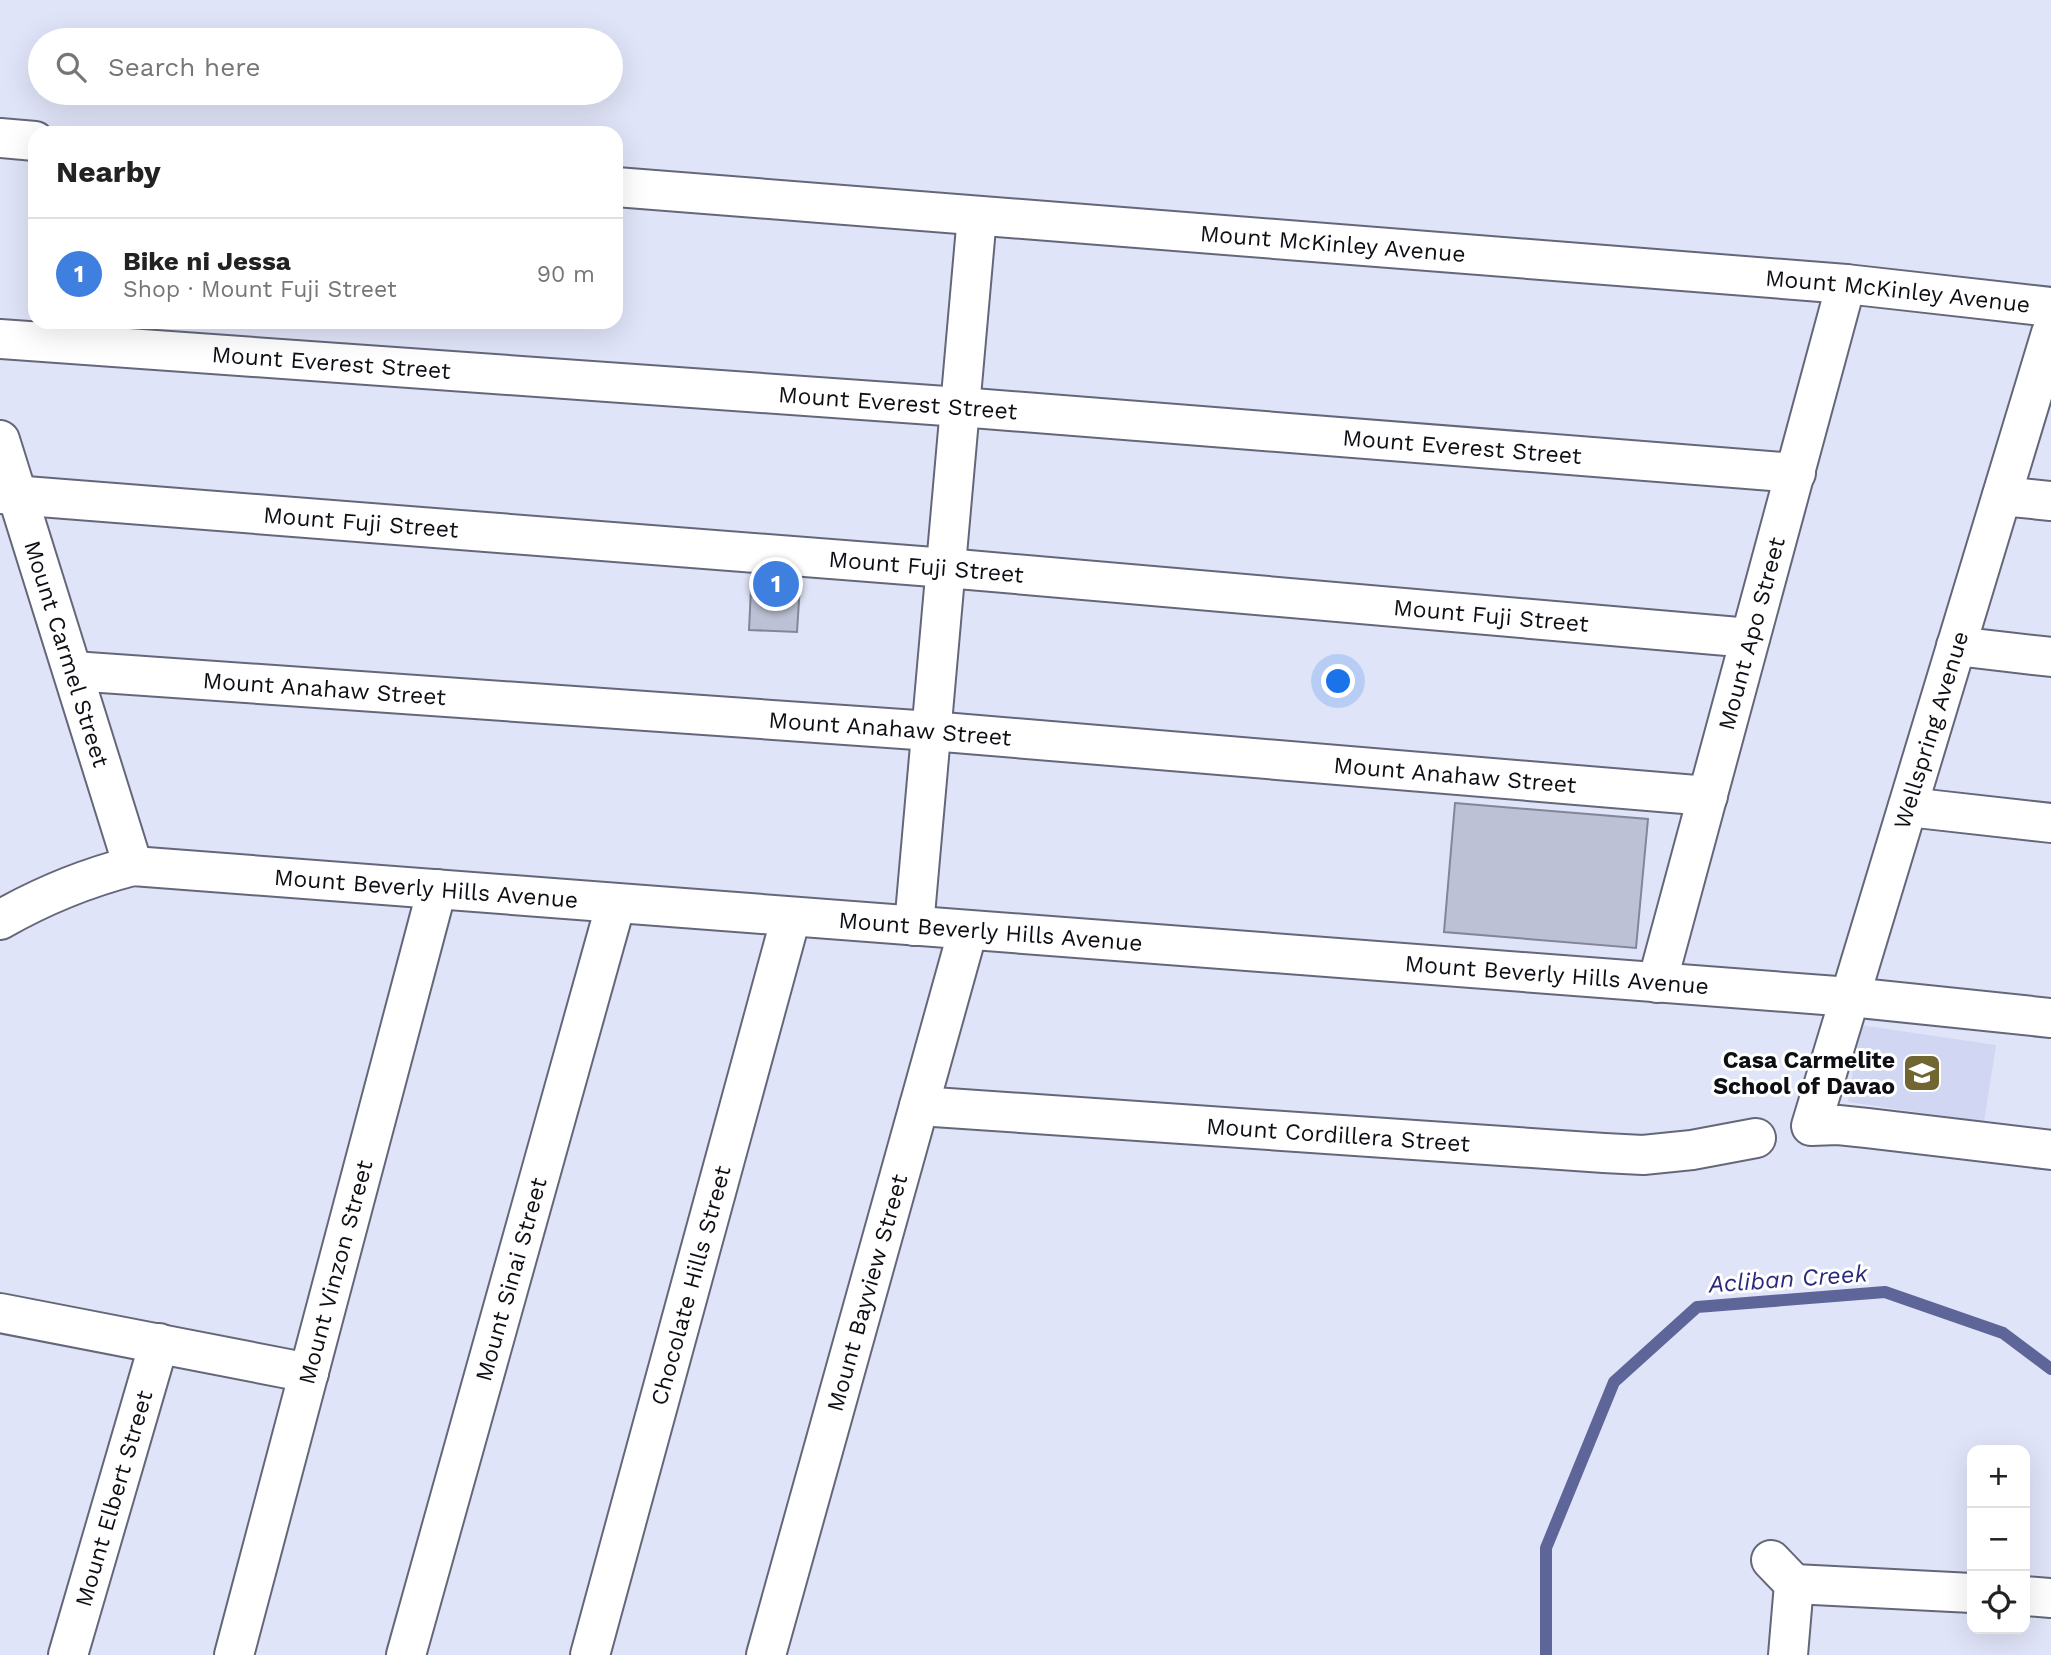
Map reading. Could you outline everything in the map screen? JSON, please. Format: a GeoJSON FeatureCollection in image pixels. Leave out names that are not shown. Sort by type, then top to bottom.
{"type":"FeatureCollection","features":[{"type":"Feature","properties":{"kind":"street"},"geometry":{"type":"LineString","coordinates":[[0,138],[28,140]]}},
{"type":"Feature","properties":{"kind":"street","name":"Mount McKinley Avenue"},"geometry":{"type":"LineString","coordinates":[[623,188],[1846,284],[2051,307]]}},
{"type":"Feature","properties":{"kind":"street"},"geometry":{"type":"LineString","coordinates":[[914,926],[978,216]]}},
{"type":"Feature","properties":{"kind":"street","name":"Mount Apo Street"},"geometry":{"type":"LineString","coordinates":[[1657,983],[1846,284]]}},
{"type":"Feature","properties":{"kind":"street","name":"Wellspring Avenue"},"geometry":{"type":"LineString","coordinates":[[2051,333],[1811,1126],[1838,1125],[2051,1150]]}},
{"type":"Feature","properties":{"kind":"street","name":"Mount Everest Street"},"geometry":{"type":"LineString","coordinates":[[0,339],[960,407],[1796,473]]}},
{"type":"Feature","properties":{"kind":"street","name":"Mount Carmel Street"},"geometry":{"type":"LineString","coordinates":[[0,440],[9,495],[73,671],[133,866]]}},
{"type":"Feature","properties":{"kind":"street","name":"Mount Fuji Street"},"geometry":{"type":"LineString","coordinates":[[9,495],[946,568],[1750,638]]}},
{"type":"Feature","properties":{"kind":"street"},"geometry":{"type":"LineString","coordinates":[[2002,496],[2051,500]]}},
{"type":"Feature","properties":{"kind":"street"},"geometry":{"type":"LineString","coordinates":[[1956,646],[2051,657]]}},
{"type":"Feature","properties":{"kind":"street","name":"Mount Anahaw Street"},"geometry":{"type":"LineString","coordinates":[[73,671],[931,731],[1708,796]]}},
{"type":"Feature","properties":{"kind":"street"},"geometry":{"type":"LineString","coordinates":[[1908,807],[2051,824]]}},
{"type":"Feature","properties":{"kind":"street"},"geometry":{"type":"LineString","coordinates":[[0,920],[87,879],[133,866]]}},
{"type":"Feature","properties":{"kind":"street","name":"Mount Beverly Hills Avenue"},"geometry":{"type":"LineString","coordinates":[[133,866],[1850,997],[2051,1018]]}},
{"type":"Feature","properties":{"kind":"street","name":"Mount Vinzon Street"},"geometry":{"type":"LineString","coordinates":[[234,1655],[437,890]]}},
{"type":"Feature","properties":{"kind":"street","name":"Mount Sinai Street"},"geometry":{"type":"LineString","coordinates":[[406,1655],[616,904]]}},
{"type":"Feature","properties":{"kind":"street","name":"Chocolate Hills Street"},"geometry":{"type":"LineString","coordinates":[[590,1655],[791,917]]}},
{"type":"Feature","properties":{"kind":"street","name":"Mount Bayview Street"},"geometry":{"type":"LineString","coordinates":[[766,1655],[968,930]]}},
{"type":"Feature","properties":{"kind":"street","name":"Mount Cordillera Street"},"geometry":{"type":"LineString","coordinates":[[919,1106],[1630,1154],[1692,1150],[1756,1138]]}},
{"type":"Feature","properties":{"kind":"street"},"geometry":{"type":"LineString","coordinates":[[0,1313],[309,1373]]}},
{"type":"Feature","properties":{"kind":"street","name":"Mount Elbert Street"},"geometry":{"type":"LineString","coordinates":[[68,1655],[159,1343]]}},
{"type":"Feature","properties":{"kind":"street"},"geometry":{"type":"LineString","coordinates":[[1788,1655],[1783,1572],[1967,1592]]}},
{"type":"Feature","properties":{"kind":"street"},"geometry":{"type":"LineString","coordinates":[[2030,1596],[2051,1598]]}},
{"type":"Feature","properties":{"kind":"shaded area","name":"Casa Carmelite School of Davao"},"geometry":{"type":"Polygon","coordinates":[[[1860,1025],[1996,1045],[1984,1122],[1848,1102],[1860,1025]]]}},
{"type":"Feature","properties":{"kind":"building"},"geometry":{"type":"Polygon","coordinates":[[[752,568],[801,569],[797,632],[749,630],[752,568]]]}},
{"type":"Feature","properties":{"kind":"building"},"geometry":{"type":"Polygon","coordinates":[[[1455,803],[1648,819],[1636,948],[1444,932],[1455,803]]]}},
{"type":"Feature","properties":{"kind":"waterway","name":"Acliban Creek"},"geometry":{"type":"LineString","coordinates":[[1546,1655],[1546,1548],[1614,1382],[1697,1307],[1885,1292],[2003,1333],[2051,1369]]}},
{"type":"Feature","properties":{"kind":"place","name":"Bike ni Jessa"},"geometry":{"type":"Point","coordinates":[776,584]}},
{"type":"Feature","properties":{"kind":"place","name":"Casa Carmelite School of Davao"},"geometry":{"type":"Point","coordinates":[1922,1073]}}]}
